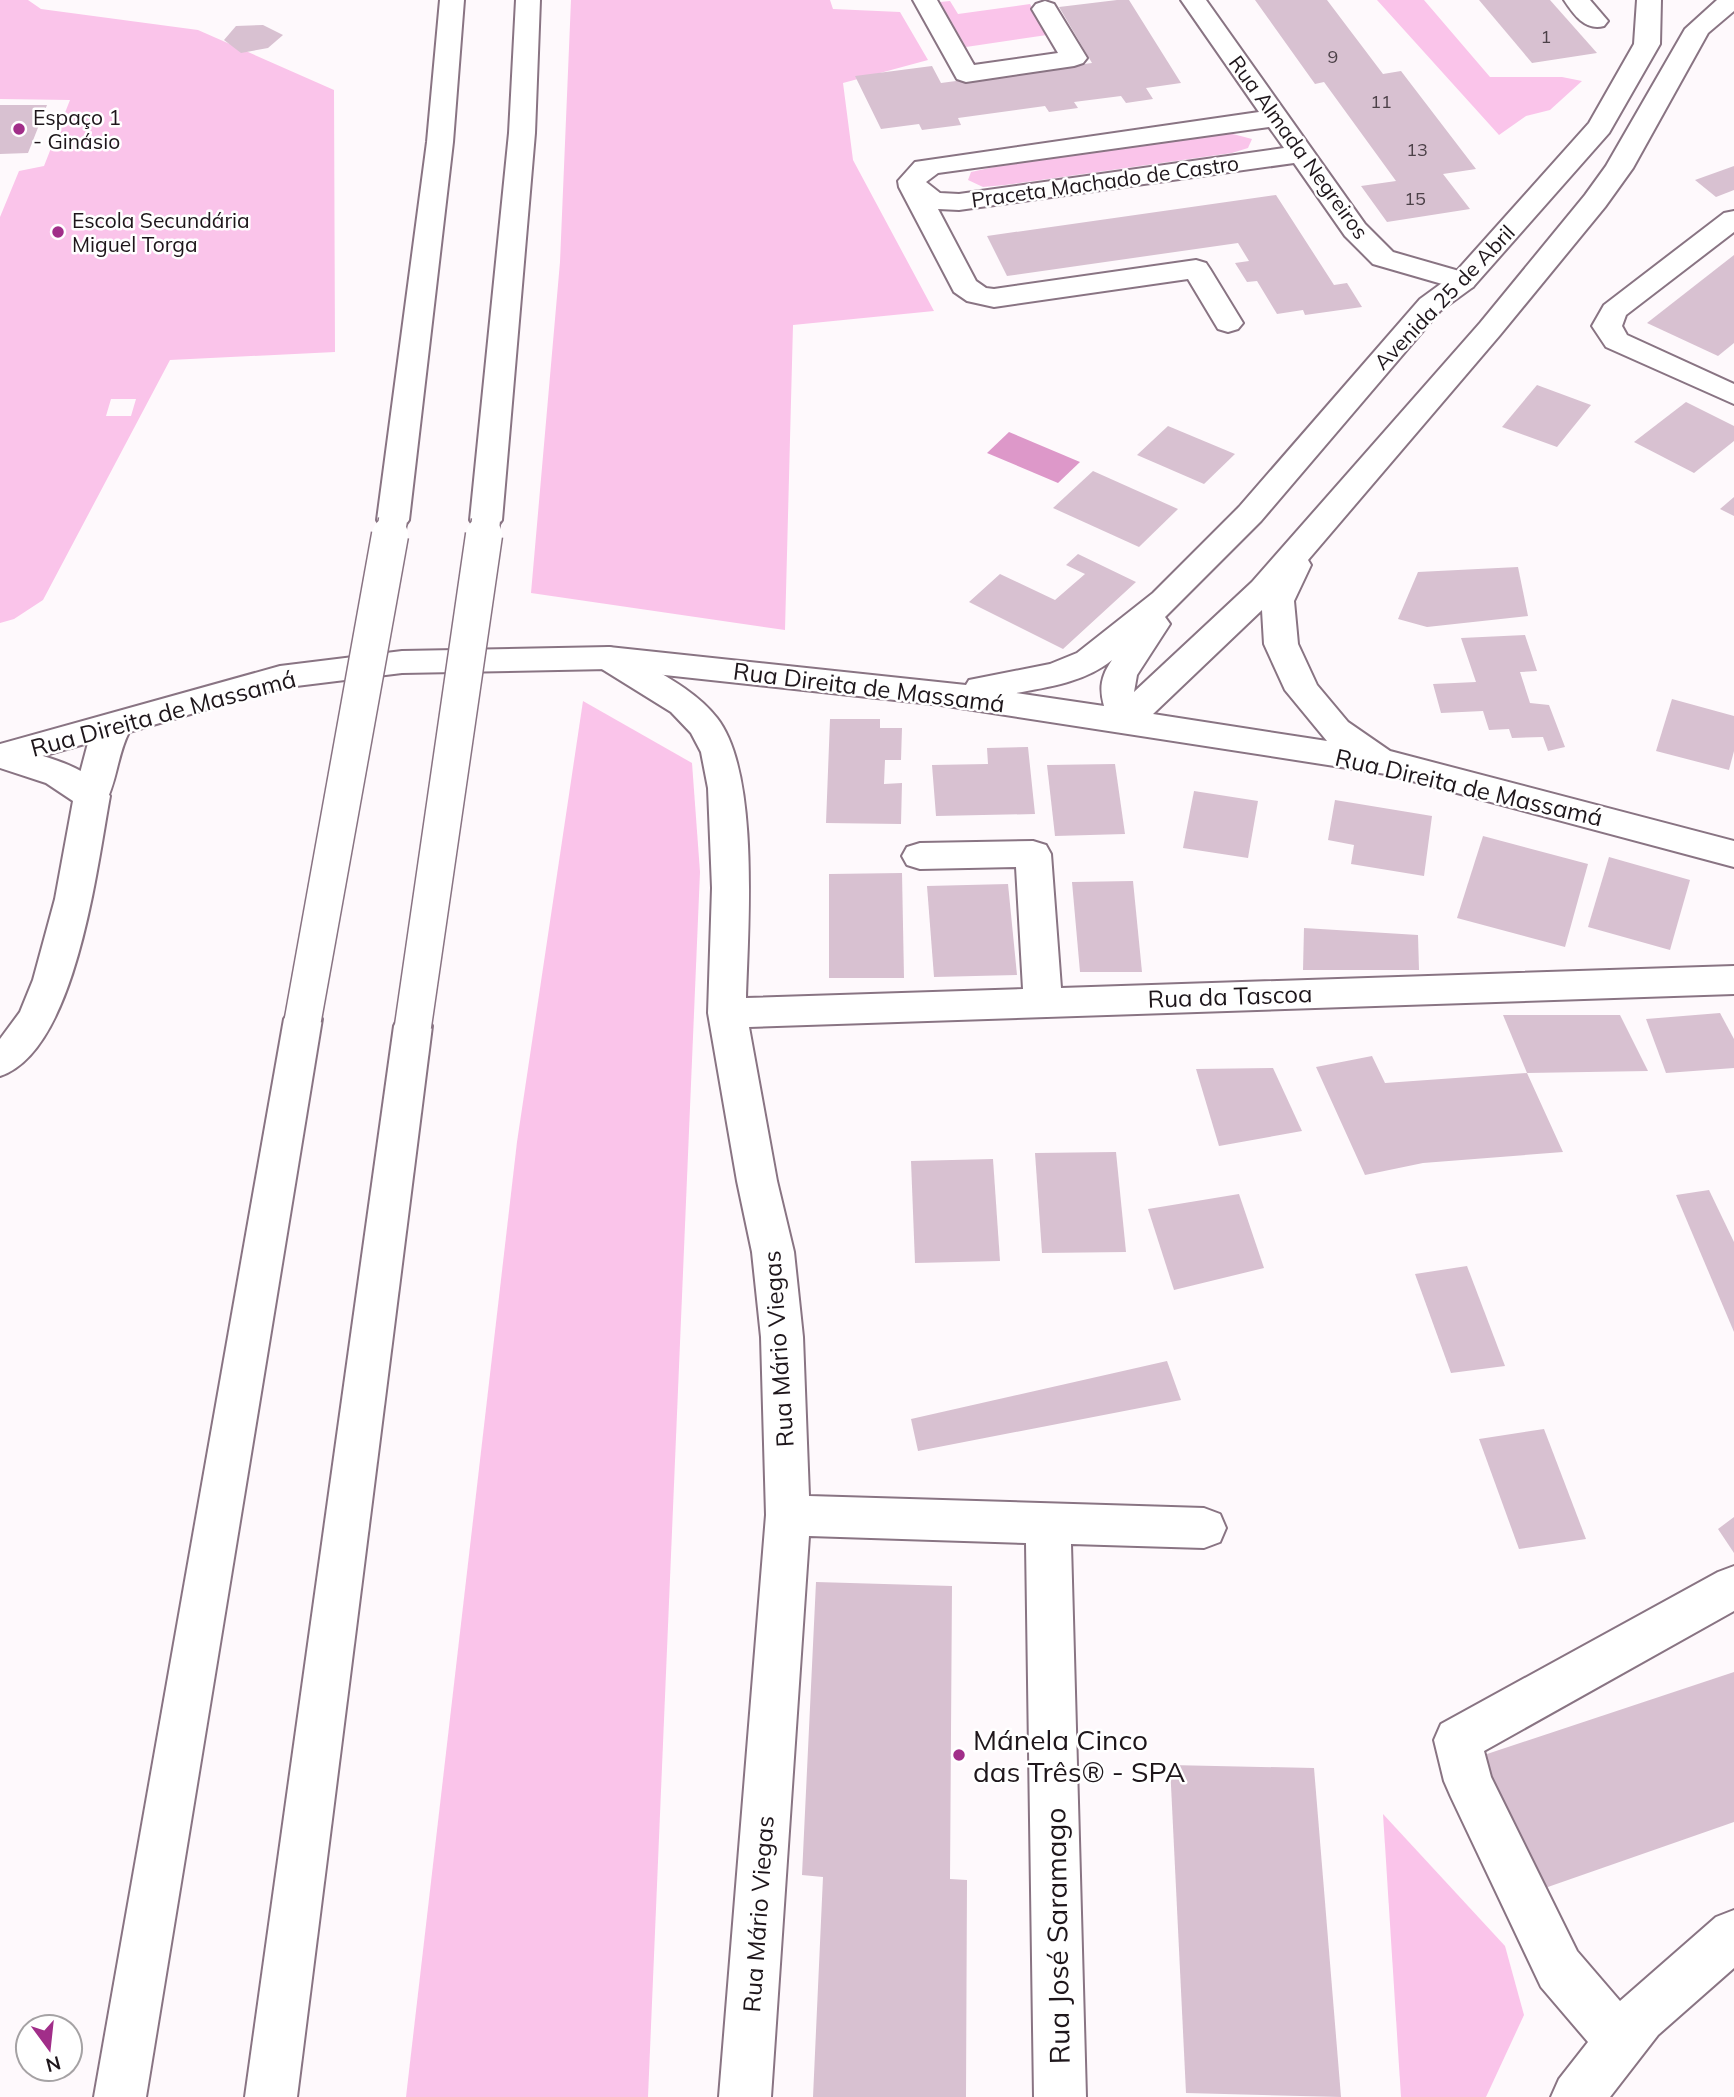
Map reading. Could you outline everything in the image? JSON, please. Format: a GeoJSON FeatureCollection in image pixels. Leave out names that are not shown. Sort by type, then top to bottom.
{"type":"FeatureCollection","features":[{"type":"Feature","properties":{"kind":"main road"},"geometry":{"type":"LineString","coordinates":[[120,2097],[303,1019],[393,520],[440,142],[452,0]]}},
{"type":"Feature","properties":{"kind":"main road"},"geometry":{"type":"LineString","coordinates":[[271,2097],[413,1026],[486,520],[522,133],[527,0]]}},
{"type":"Feature","properties":{"kind":"main road"},"geometry":{"type":"LineString","coordinates":[[925,0],[967,74],[1074,58],[1045,9]]}},
{"type":"Feature","properties":{"kind":"main road","name":"Rua Almada Negreiros"},"geometry":{"type":"LineString","coordinates":[[1194,0],[1355,230],[1383,258],[1462,281]]}},
{"type":"Feature","properties":{"kind":"main road"},"geometry":{"type":"LineString","coordinates":[[1576,0],[1595,21]]}},
{"type":"Feature","properties":{"kind":"main road","name":"Avenida 25 de Abril"},"geometry":{"type":"LineString","coordinates":[[941,693],[1018,683],[1056,674],[1088,661],[1165,601],[1250,514],[1430,305],[1462,281],[1600,127],[1647,44],[1649,0]]}},
{"type":"Feature","properties":{"kind":"main road","name":"Avenida 25 de Abril"},"geometry":{"type":"LineString","coordinates":[[1165,601],[1146,638],[1120,674],[1117,692],[1125,721],[1264,590],[1490,329],[1619,168],[1698,29],[1732,0]]}},
{"type":"Feature","properties":{"kind":"main road","name":"Praceta Machado de Castro"},"geometry":{"type":"LineString","coordinates":[[1276,118],[938,165],[916,174],[912,181],[913,187],[924,197],[959,202],[1301,154]]}},
{"type":"Feature","properties":{"kind":"main road"},"geometry":{"type":"LineString","coordinates":[[913,187],[964,286],[977,295],[994,298],[1196,269],[1228,323]]}},
{"type":"Feature","properties":{"kind":"main road"},"geometry":{"type":"LineString","coordinates":[[1734,219],[1615,311],[1607,326],[1616,341],[1734,395]]}},
{"type":"Feature","properties":{"kind":"main road","name":"Avenida 25 de Abril"},"geometry":{"type":"LineString","coordinates":[[1325,520],[1291,572],[1278,601],[1280,644],[1302,690],[1336,730],[1386,762]]}},
{"type":"Feature","properties":{"kind":"main road","name":"Rua Direita de Massamá"},"geometry":{"type":"LineString","coordinates":[[0,756],[281,677],[402,662],[609,658],[941,693],[1386,762],[1734,854]]}},
{"type":"Feature","properties":{"kind":"main road","name":"Rua Mário Viegas"},"geometry":{"type":"LineString","coordinates":[[609,658],[683,704],[705,726],[718,752],[726,788],[730,888],[727,1013],[757,1181],[773,1252],[782,1337],[788,1515],[745,2097]]}},
{"type":"Feature","properties":{"kind":"main road"},"geometry":{"type":"LineString","coordinates":[[0,1061],[25,1039],[42,1008],[65,931],[105,744],[116,723]]}},
{"type":"Feature","properties":{"kind":"main road"},"geometry":{"type":"LineString","coordinates":[[0,756],[58,774],[92,796]]}},
{"type":"Feature","properties":{"kind":"main road"},"geometry":{"type":"LineString","coordinates":[[920,856],[1033,855],[1043,1003]]}},
{"type":"Feature","properties":{"kind":"main road","name":"Rua da Tascoa"},"geometry":{"type":"LineString","coordinates":[[727,1013],[1734,980]]}},
{"type":"Feature","properties":{"kind":"main road"},"geometry":{"type":"LineString","coordinates":[[788,1515],[1204,1528]]}},
{"type":"Feature","properties":{"kind":"main road","name":"Rua José Saramago"},"geometry":{"type":"LineString","coordinates":[[1048,1523],[1060,2097]]}},
{"type":"Feature","properties":{"kind":"main road"},"geometry":{"type":"LineString","coordinates":[[1620,2041],[1559,1969],[1468,1781],[1458,1740],[1734,1587]]}},
{"type":"Feature","properties":{"kind":"main road"},"geometry":{"type":"LineString","coordinates":[[1577,2097],[1640,2017],[1734,1935]]}},
{"type":"Feature","properties":{"kind":"shaded area"},"geometry":{"type":"Polygon","coordinates":[[[0,0],[28,0],[41,9],[198,30],[334,90],[335,352],[170,360],[43,600],[14,619],[0,623],[0,217],[19,171],[44,166],[70,100],[0,99],[0,0]],[[111,399],[106,416],[131,416],[136,399],[111,399]]]}},
{"type":"Feature","properties":{"kind":"shaded area"},"geometry":{"type":"Polygon","coordinates":[[[571,0],[830,0],[833,9],[900,12],[928,60],[843,83],[853,160],[934,311],[793,325],[785,630],[531,593],[560,262],[571,0]]]}},
{"type":"Feature","properties":{"kind":"shaded area"},"geometry":{"type":"Polygon","coordinates":[[[1377,0],[1424,0],[1490,77],[1562,77],[1582,81],[1550,110],[1526,116],[1499,135],[1377,0]]]}},
{"type":"Feature","properties":{"kind":"shaded area"},"geometry":{"type":"Polygon","coordinates":[[[950,1],[958,14],[1030,4],[1047,35],[966,47],[940,2],[950,1]]]}},
{"type":"Feature","properties":{"kind":"shaded area"},"geometry":{"type":"Polygon","coordinates":[[[1233,134],[1252,139],[1248,148],[1232,153],[1005,185],[983,187],[968,180],[971,172],[994,167],[1233,134]]]}},
{"type":"Feature","properties":{"kind":"shaded area"},"geometry":{"type":"Polygon","coordinates":[[[1009,432],[1080,462],[1058,483],[987,453],[1009,432]]]}},
{"type":"Feature","properties":{"kind":"shaded area"},"geometry":{"type":"Polygon","coordinates":[[[583,701],[692,763],[700,872],[648,2097],[406,2097],[517,1142],[583,701]]]}},
{"type":"Feature","properties":{"kind":"shaded area"},"geometry":{"type":"Polygon","coordinates":[[[1383,1814],[1505,1946],[1524,2015],[1486,2097],[1401,2097],[1383,1814]]]}},
{"type":"Feature","properties":{"kind":"building"},"geometry":{"type":"Polygon","coordinates":[[[1129,0],[1181,83],[1146,88],[1153,99],[1126,103],[1121,96],[1074,102],[1078,108],[1049,112],[1045,106],[958,118],[961,125],[922,130],[919,124],[881,129],[855,76],[932,66],[941,83],[1092,63],[1059,7],[1129,0]]]}},
{"type":"Feature","properties":{"kind":"building"},"geometry":{"type":"Polygon","coordinates":[[[1255,0],[1327,0],[1383,74],[1401,71],[1476,169],[1443,174],[1470,209],[1387,222],[1361,186],[1396,181],[1324,82],[1315,84],[1255,0]]]}},
{"type":"Feature","properties":{"kind":"building"},"geometry":{"type":"Polygon","coordinates":[[[1479,0],[1550,0],[1597,53],[1532,63],[1479,0]]]}},
{"type":"Feature","properties":{"kind":"building"},"geometry":{"type":"Polygon","coordinates":[[[263,25],[283,35],[268,48],[241,53],[224,40],[236,26],[263,25]]]}},
{"type":"Feature","properties":{"kind":"building","name":"Espaço 1 - Ginásio"},"geometry":{"type":"Polygon","coordinates":[[[0,105],[47,105],[28,153],[0,154],[0,105]]]}},
{"type":"Feature","properties":{"kind":"building"},"geometry":{"type":"Polygon","coordinates":[[[1734,166],[1734,190],[1716,197],[1695,180],[1734,166]]]}},
{"type":"Feature","properties":{"kind":"building"},"geometry":{"type":"Polygon","coordinates":[[[1276,195],[1334,285],[1347,283],[1362,307],[1305,315],[1303,310],[1277,314],[1257,281],[1247,282],[1235,263],[1249,261],[1238,243],[1007,276],[987,236],[1276,195]]]}},
{"type":"Feature","properties":{"kind":"building"},"geometry":{"type":"Polygon","coordinates":[[[1734,255],[1734,343],[1718,356],[1647,323],[1734,255]]]}},
{"type":"Feature","properties":{"kind":"building"},"geometry":{"type":"Polygon","coordinates":[[[1537,385],[1591,405],[1557,447],[1502,427],[1537,385]]]}},
{"type":"Feature","properties":{"kind":"building"},"geometry":{"type":"Polygon","coordinates":[[[1686,402],[1734,426],[1734,441],[1694,473],[1634,442],[1686,402]]]}},
{"type":"Feature","properties":{"kind":"building"},"geometry":{"type":"Polygon","coordinates":[[[1168,426],[1235,454],[1204,484],[1137,455],[1168,426]]]}},
{"type":"Feature","properties":{"kind":"building"},"geometry":{"type":"Polygon","coordinates":[[[1093,471],[1178,509],[1139,547],[1053,508],[1093,471]]]}},
{"type":"Feature","properties":{"kind":"building"},"geometry":{"type":"Polygon","coordinates":[[[1734,497],[1734,516],[1720,509],[1734,497]]]}},
{"type":"Feature","properties":{"kind":"building"},"geometry":{"type":"Polygon","coordinates":[[[1078,554],[1136,582],[1063,649],[969,602],[1000,574],[1055,600],[1085,574],[1066,565],[1078,554]]]}},
{"type":"Feature","properties":{"kind":"building"},"geometry":{"type":"Polygon","coordinates":[[[1518,567],[1528,616],[1427,627],[1398,619],[1418,572],[1518,567]]]}},
{"type":"Feature","properties":{"kind":"building"},"geometry":{"type":"Polygon","coordinates":[[[1525,635],[1537,671],[1520,672],[1530,703],[1549,705],[1565,747],[1548,751],[1543,737],[1512,738],[1509,729],[1489,730],[1483,711],[1441,713],[1433,684],[1476,682],[1461,638],[1525,635]]]}},
{"type":"Feature","properties":{"kind":"building"},"geometry":{"type":"Polygon","coordinates":[[[1672,699],[1734,716],[1734,751],[1729,770],[1656,751],[1672,699]]]}},
{"type":"Feature","properties":{"kind":"building"},"geometry":{"type":"Polygon","coordinates":[[[830,719],[880,719],[880,728],[902,728],[901,760],[885,760],[884,784],[902,783],[901,824],[826,823],[830,719]]]}},
{"type":"Feature","properties":{"kind":"building"},"geometry":{"type":"Polygon","coordinates":[[[1028,747],[1035,814],[936,816],[932,765],[988,764],[987,748],[1028,747]]]}},
{"type":"Feature","properties":{"kind":"building"},"geometry":{"type":"Polygon","coordinates":[[[1115,764],[1125,834],[1055,836],[1047,765],[1115,764]]]}},
{"type":"Feature","properties":{"kind":"building"},"geometry":{"type":"Polygon","coordinates":[[[1194,791],[1258,801],[1248,858],[1183,848],[1194,791]]]}},
{"type":"Feature","properties":{"kind":"building"},"geometry":{"type":"Polygon","coordinates":[[[1335,800],[1432,816],[1424,876],[1351,864],[1354,845],[1328,840],[1335,800]]]}},
{"type":"Feature","properties":{"kind":"building"},"geometry":{"type":"Polygon","coordinates":[[[1483,836],[1588,864],[1565,947],[1457,918],[1483,836]]]}},
{"type":"Feature","properties":{"kind":"building"},"geometry":{"type":"Polygon","coordinates":[[[1609,857],[1690,880],[1670,950],[1588,927],[1609,857]]]}},
{"type":"Feature","properties":{"kind":"building"},"geometry":{"type":"Polygon","coordinates":[[[902,873],[904,978],[829,978],[829,874],[902,873]]]}},
{"type":"Feature","properties":{"kind":"building"},"geometry":{"type":"Polygon","coordinates":[[[1133,881],[1142,972],[1080,972],[1072,882],[1133,881]]]}},
{"type":"Feature","properties":{"kind":"building"},"geometry":{"type":"Polygon","coordinates":[[[1008,884],[1017,975],[934,977],[927,886],[1008,884]]]}},
{"type":"Feature","properties":{"kind":"building"},"geometry":{"type":"Polygon","coordinates":[[[1304,928],[1418,935],[1419,970],[1303,970],[1304,928]]]}},
{"type":"Feature","properties":{"kind":"building"},"geometry":{"type":"Polygon","coordinates":[[[1720,1013],[1734,1039],[1734,1068],[1666,1073],[1646,1019],[1720,1013]]]}},
{"type":"Feature","properties":{"kind":"building"},"geometry":{"type":"Polygon","coordinates":[[[1503,1015],[1620,1015],[1648,1071],[1527,1073],[1503,1015]]]}},
{"type":"Feature","properties":{"kind":"building"},"geometry":{"type":"Polygon","coordinates":[[[1372,1056],[1385,1083],[1527,1073],[1563,1152],[1423,1163],[1365,1175],[1316,1067],[1372,1056]]]}},
{"type":"Feature","properties":{"kind":"building"},"geometry":{"type":"Polygon","coordinates":[[[1273,1068],[1302,1131],[1219,1146],[1196,1069],[1273,1068]]]}},
{"type":"Feature","properties":{"kind":"building"},"geometry":{"type":"Polygon","coordinates":[[[1116,1152],[1126,1252],[1042,1253],[1035,1153],[1116,1152]]]}},
{"type":"Feature","properties":{"kind":"building"},"geometry":{"type":"Polygon","coordinates":[[[993,1159],[1000,1261],[915,1263],[911,1161],[993,1159]]]}},
{"type":"Feature","properties":{"kind":"building"},"geometry":{"type":"Polygon","coordinates":[[[1709,1190],[1734,1242],[1734,1332],[1676,1195],[1709,1190]]]}},
{"type":"Feature","properties":{"kind":"building"},"geometry":{"type":"Polygon","coordinates":[[[1239,1194],[1264,1268],[1174,1290],[1148,1209],[1239,1194]]]}},
{"type":"Feature","properties":{"kind":"building"},"geometry":{"type":"Polygon","coordinates":[[[1467,1266],[1505,1366],[1451,1373],[1415,1274],[1467,1266]]]}},
{"type":"Feature","properties":{"kind":"building"},"geometry":{"type":"Polygon","coordinates":[[[1167,1361],[1181,1400],[918,1451],[911,1419],[1167,1361]]]}},
{"type":"Feature","properties":{"kind":"building"},"geometry":{"type":"Polygon","coordinates":[[[1544,1429],[1586,1539],[1519,1549],[1479,1439],[1544,1429]]]}},
{"type":"Feature","properties":{"kind":"building"},"geometry":{"type":"Polygon","coordinates":[[[1734,1517],[1734,1553],[1718,1529],[1734,1517]]]}},
{"type":"Feature","properties":{"kind":"building"},"geometry":{"type":"Polygon","coordinates":[[[816,1582],[952,1586],[950,1879],[967,1880],[966,2097],[813,2097],[823,1877],[802,1875],[816,1582]]]}},
{"type":"Feature","properties":{"kind":"building"},"geometry":{"type":"Polygon","coordinates":[[[1734,1672],[1734,1822],[1545,1888],[1478,1757],[1734,1672]]]}},
{"type":"Feature","properties":{"kind":"building"},"geometry":{"type":"Polygon","coordinates":[[[1170,1765],[1314,1768],[1341,2097],[1186,2093],[1170,1765]]]}},
{"type":"Feature","properties":{"kind":"place","name":"Espaço 1 - Ginásio"},"geometry":{"type":"Point","coordinates":[19,129]}},
{"type":"Feature","properties":{"kind":"place","name":"Escola Secundária Miguel Torga"},"geometry":{"type":"Point","coordinates":[58,232]}},
{"type":"Feature","properties":{"kind":"place","name":"Mánela Cinco das Três® - SPA"},"geometry":{"type":"Point","coordinates":[959,1755]}}]}
